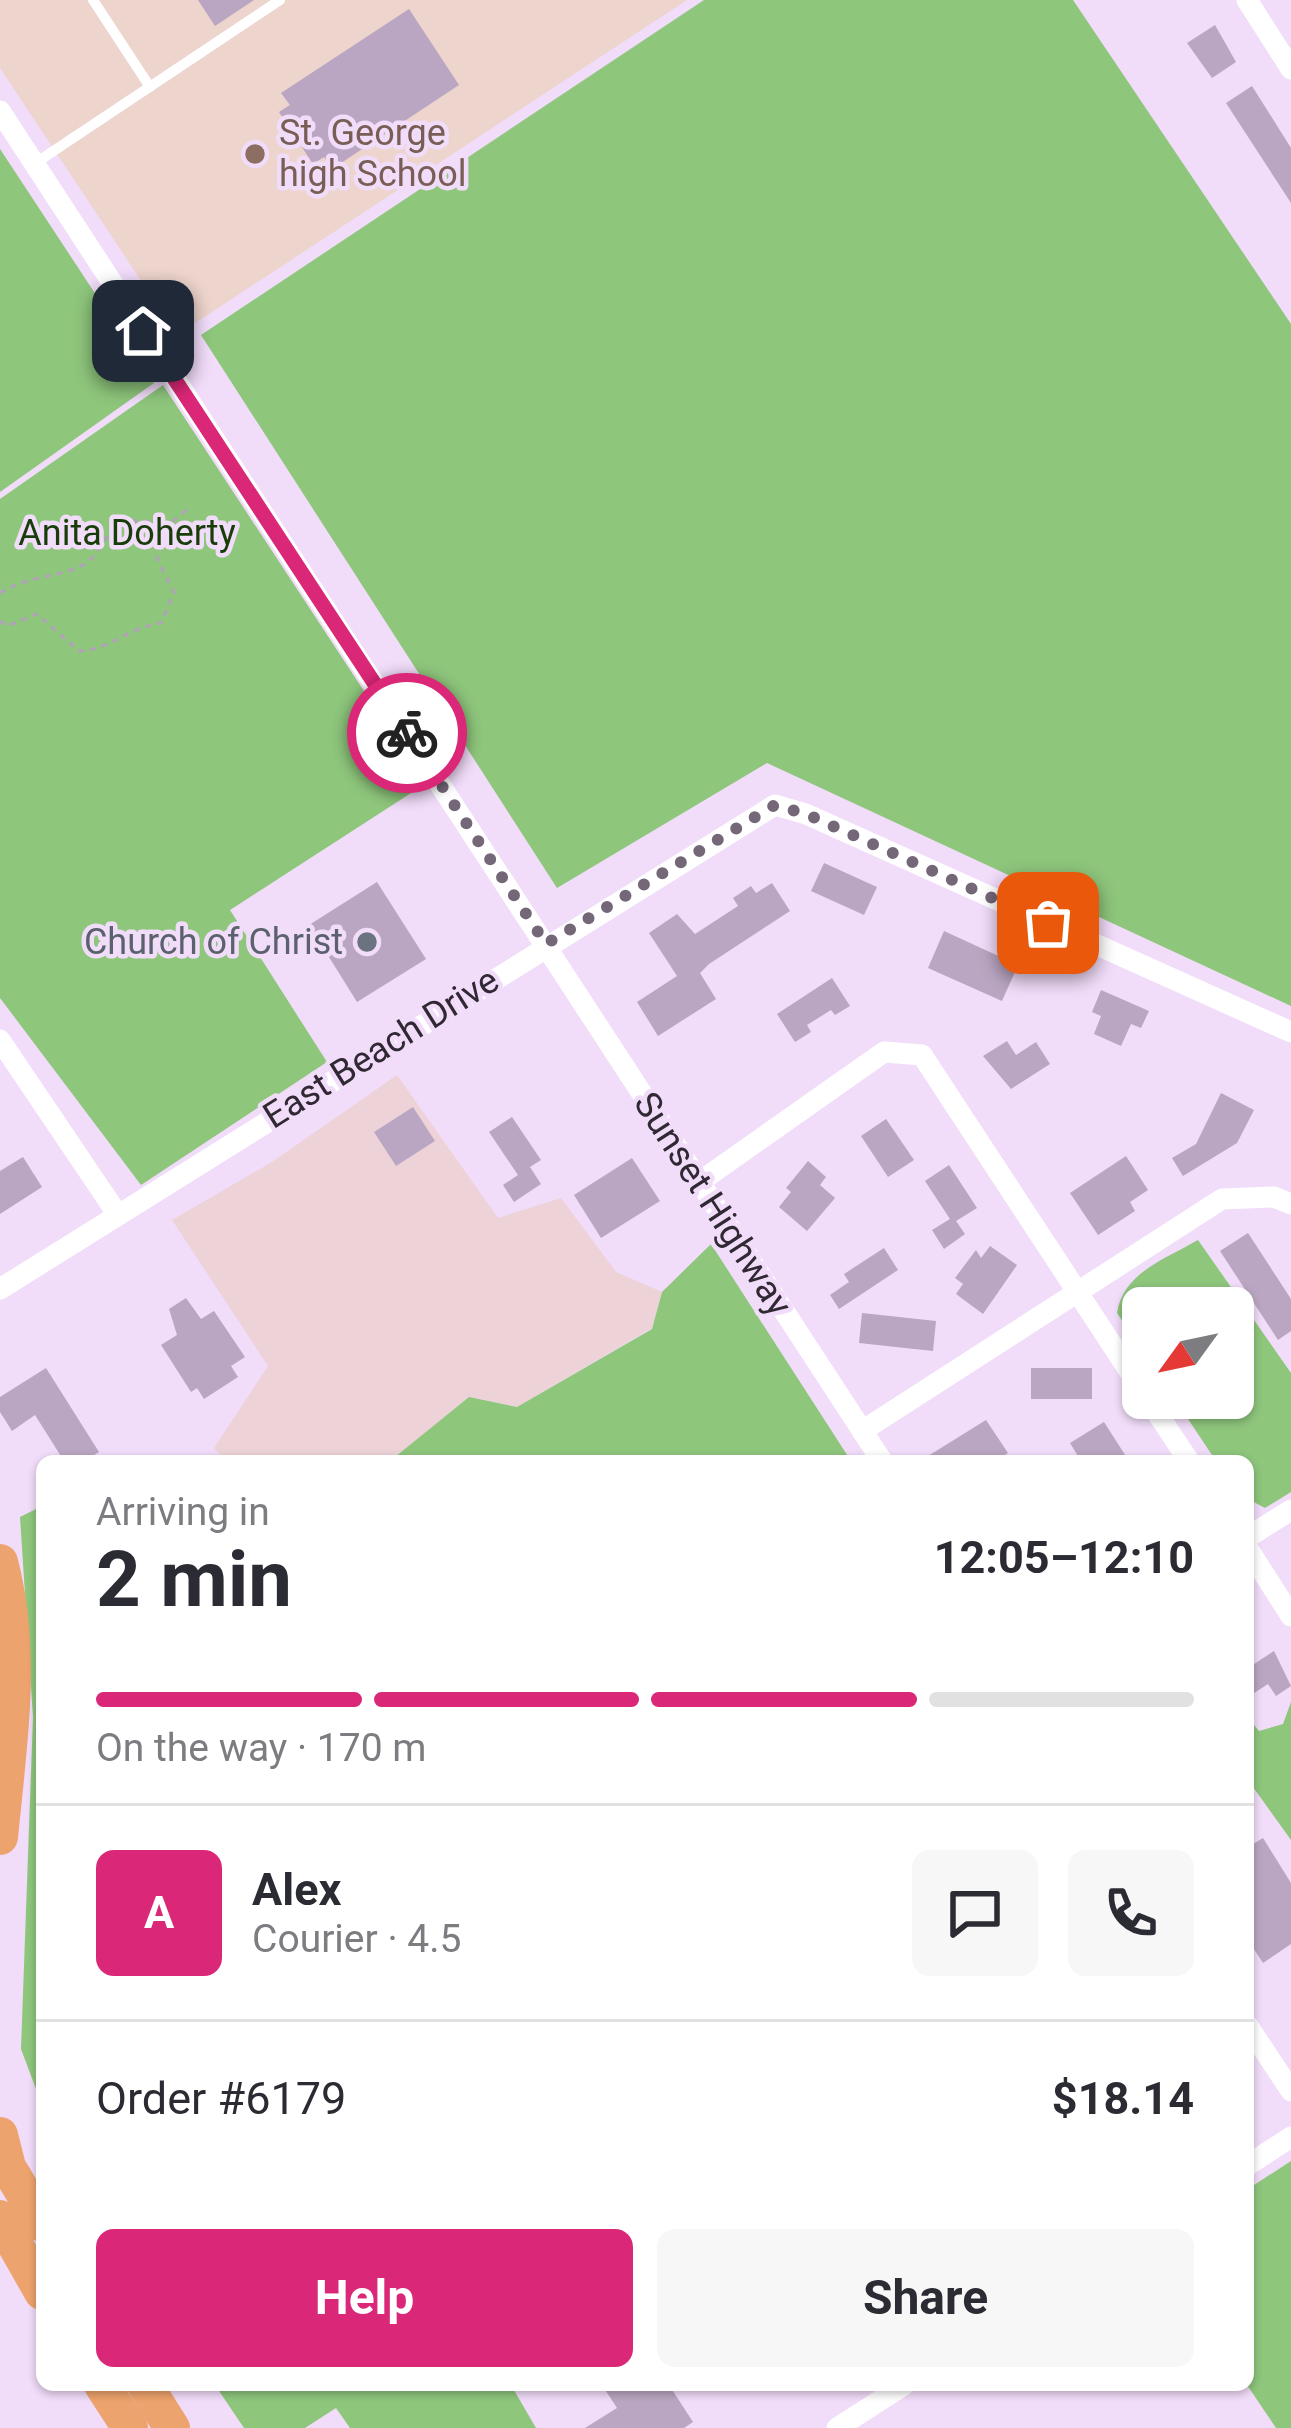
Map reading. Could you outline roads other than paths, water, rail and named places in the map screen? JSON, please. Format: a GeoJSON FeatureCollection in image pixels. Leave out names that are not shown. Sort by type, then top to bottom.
{"type":"FeatureCollection","features":[{"type":"Feature","properties":{"kind":"main road"},"geometry":{"type":"LineString","coordinates":[[0,1562],[14,1615],[14,1697],[0,1837]]}},
{"type":"Feature","properties":{"kind":"main road"},"geometry":{"type":"LineString","coordinates":[[0,2135],[8,2167],[36,2214]]}},
{"type":"Feature","properties":{"kind":"main road"},"geometry":{"type":"LineString","coordinates":[[0,2218],[36,2281]]}},
{"type":"Feature","properties":{"kind":"main road"},"geometry":{"type":"LineString","coordinates":[[106,2391],[130,2428]]}},
{"type":"Feature","properties":{"kind":"main road"},"geometry":{"type":"LineString","coordinates":[[149,2391],[172,2428]]}},
{"type":"Feature","properties":{"kind":"street"},"geometry":{"type":"LineString","coordinates":[[1247,0],[1291,69]]}},
{"type":"Feature","properties":{"kind":"street","name":"Sunset Highway"},"geometry":{"type":"LineString","coordinates":[[0,110],[877,1455]]}},
{"type":"Feature","properties":{"kind":"street","name":"East Beach Drive"},"geometry":{"type":"LineString","coordinates":[[0,1289],[116,1212],[775,805],[806,814],[1291,1033]]}},
{"type":"Feature","properties":{"kind":"street"},"geometry":{"type":"LineString","coordinates":[[0,1040],[116,1212]]}},
{"type":"Feature","properties":{"kind":"street"},"geometry":{"type":"LineString","coordinates":[[698,1183],[884,1052],[922,1055],[1122,1360]]}},
{"type":"Feature","properties":{"kind":"street"},"geometry":{"type":"LineString","coordinates":[[862,1432],[1222,1199],[1274,1197],[1291,1204]]}},
{"type":"Feature","properties":{"kind":"street"},"geometry":{"type":"LineString","coordinates":[[1161,1419],[1186,1455]]}},
{"type":"Feature","properties":{"kind":"street"},"geometry":{"type":"LineString","coordinates":[[1254,1534],[1291,1510]]}},
{"type":"Feature","properties":{"kind":"street"},"geometry":{"type":"LineString","coordinates":[[1254,1558],[1291,1616]]}},
{"type":"Feature","properties":{"kind":"street"},"geometry":{"type":"LineString","coordinates":[[1254,2035],[1291,2092]]}},
{"type":"Feature","properties":{"kind":"street"},"geometry":{"type":"LineString","coordinates":[[1254,2161],[1291,2138]]}},
{"type":"Feature","properties":{"kind":"street"},"geometry":{"type":"LineString","coordinates":[[837,2428],[895,2391]]}},
{"type":"Feature","properties":{"kind":"lane"},"geometry":{"type":"LineString","coordinates":[[93,0],[150,87]]}},
{"type":"Feature","properties":{"kind":"lane"},"geometry":{"type":"LineString","coordinates":[[34,164],[280,0]]}},
{"type":"Feature","properties":{"kind":"place","name":"St. George high School"},"geometry":{"type":"Point","coordinates":[255,154]}},
{"type":"Feature","properties":{"kind":"place","name":"Church of Christ"},"geometry":{"type":"Point","coordinates":[367,942]}},
{"type":"Feature","properties":{"kind":"park label","name":"Anita Doherty"},"geometry":{"type":"Point","coordinates":[127,533]}}]}
